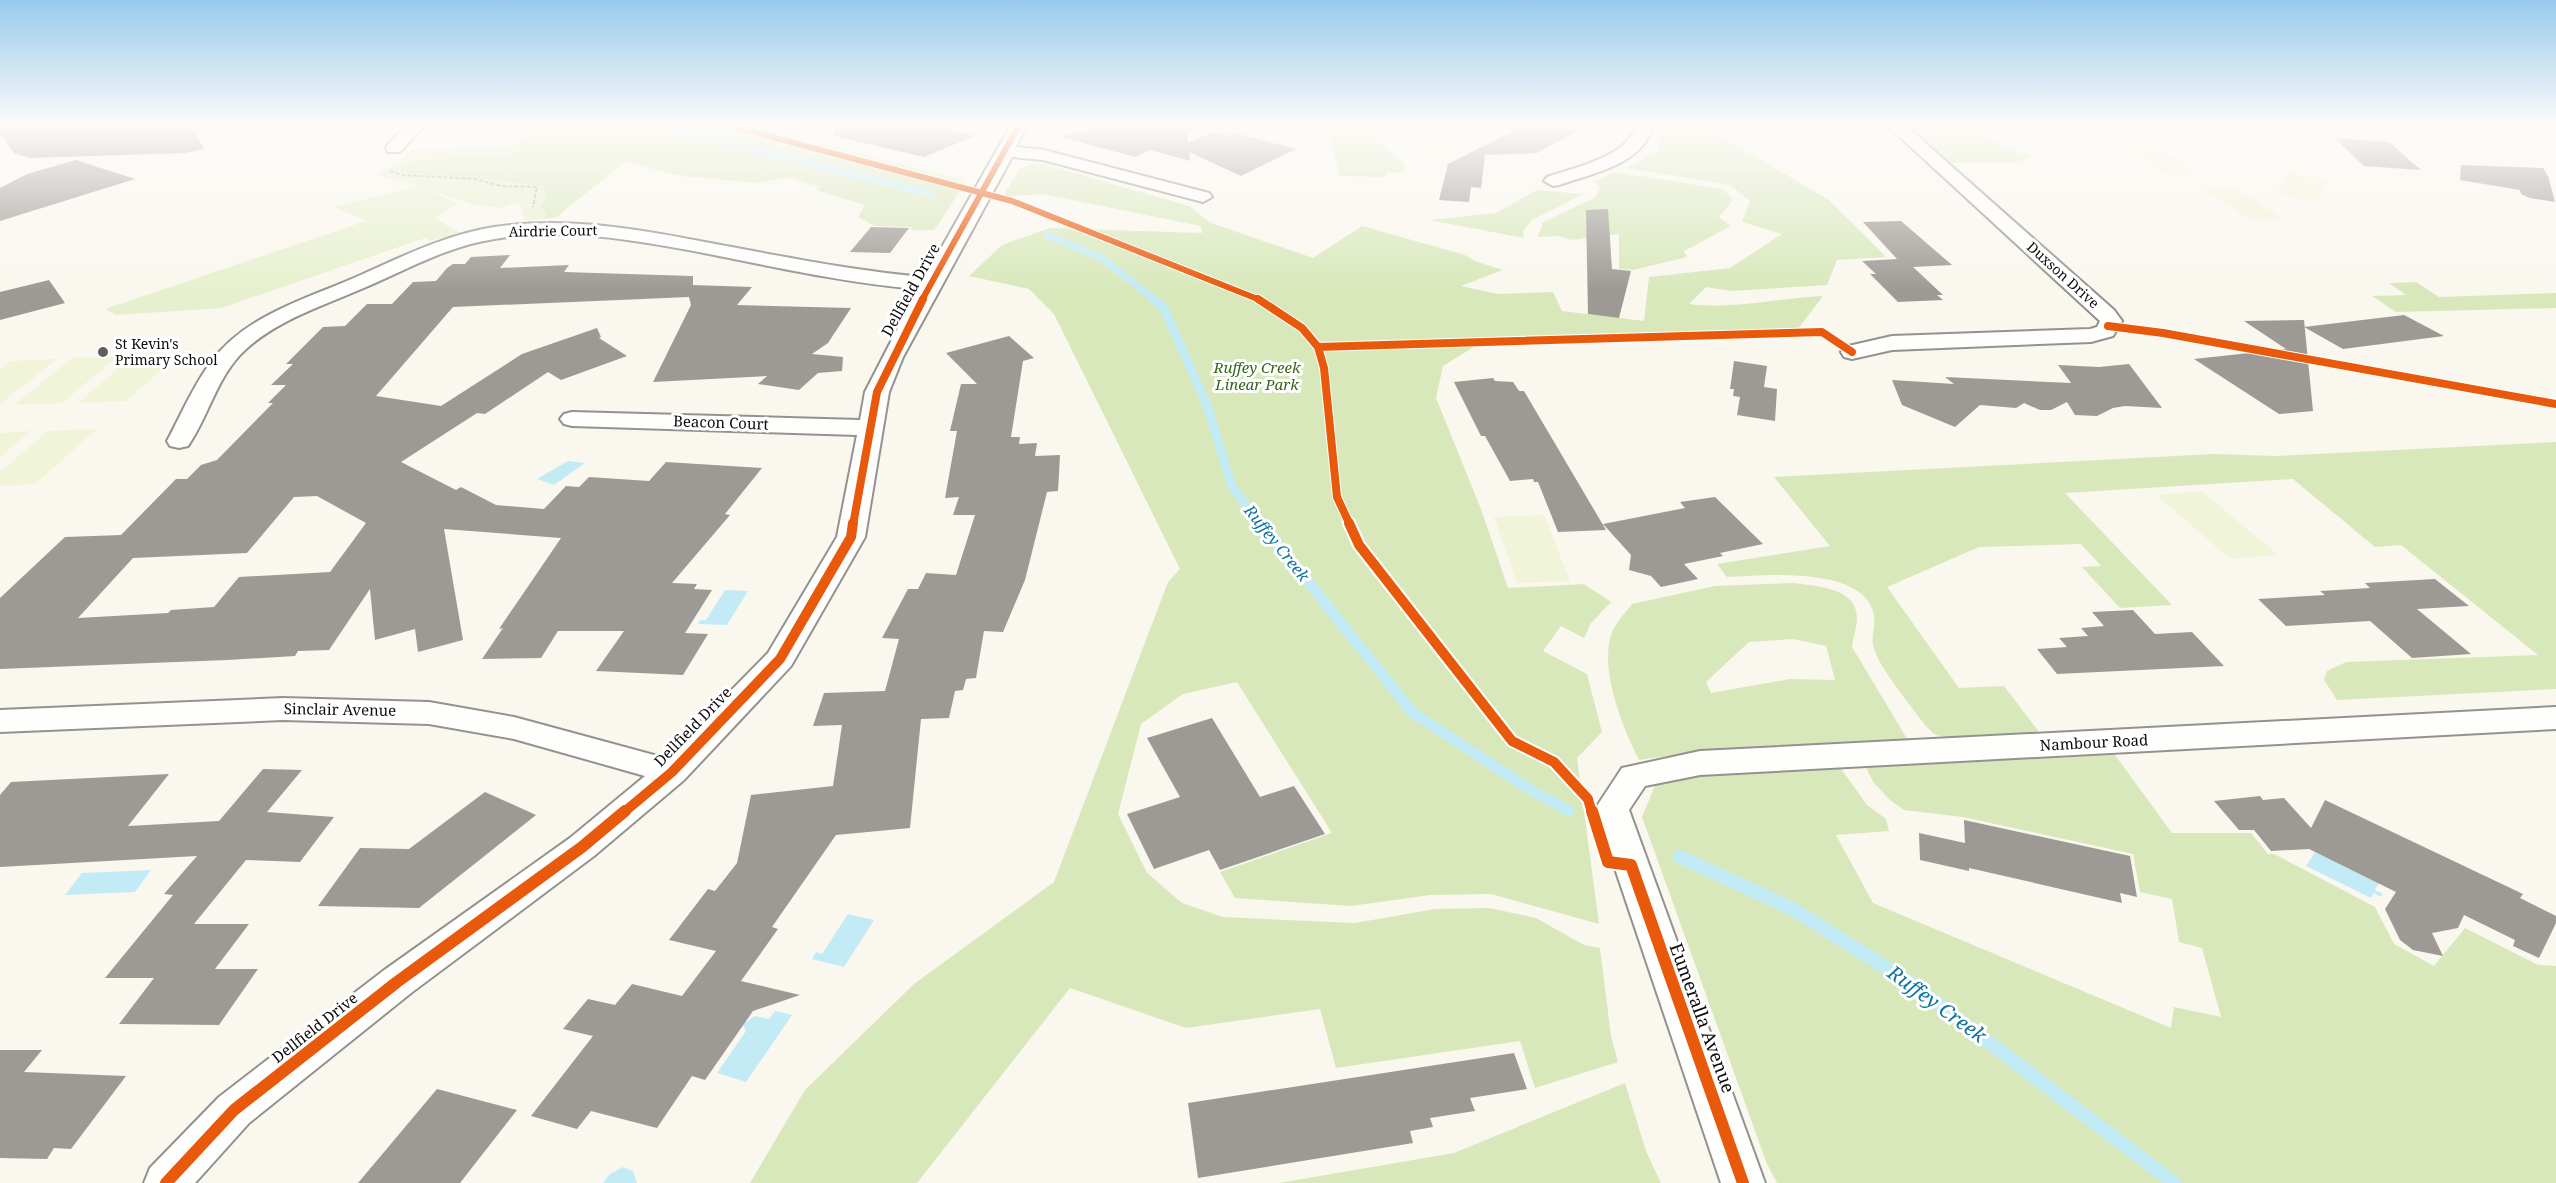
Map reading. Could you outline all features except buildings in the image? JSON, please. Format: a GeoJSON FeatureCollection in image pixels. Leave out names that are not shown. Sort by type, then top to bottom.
{"type":"FeatureCollection","features":[{"type":"Feature","properties":{"kind":"street","name":"Dellfield Drive"},"geometry":{"type":"LineString","coordinates":[[166,1183],[234,1110],[398,982],[582,846],[672,772],[780,658],[851,537],[877,392],[883,376],[911,315],[989,180]]}},
{"type":"Feature","properties":{"kind":"street"},"geometry":{"type":"LineString","coordinates":[[1139,180],[1203,197]]}},
{"type":"Feature","properties":{"kind":"street","name":"Duxson Drive"},"geometry":{"type":"LineString","coordinates":[[1852,352],[1892,343],[2091,335],[2105,331],[2111,321],[2107,314],[1957,180]]}},
{"type":"Feature","properties":{"kind":"street","name":"Airdrie Court"},"geometry":{"type":"LineString","coordinates":[[179,441],[220,364],[235,347],[261,329],[289,313],[426,253],[494,233],[578,228],[629,233],[874,280],[930,284]]}},
{"type":"Feature","properties":{"kind":"street","name":"Beacon Court"},"geometry":{"type":"LineString","coordinates":[[572,419],[870,428]]}},
{"type":"Feature","properties":{"kind":"street","name":"Sinclair Avenue"},"geometry":{"type":"LineString","coordinates":[[0,721],[283,709],[341,708],[429,713],[514,728],[672,772]]}},
{"type":"Feature","properties":{"kind":"street","name":"Nambour Road"},"geometry":{"type":"LineString","coordinates":[[1634,776],[1700,763],[2556,718]]}},
{"type":"Feature","properties":{"kind":"street","name":"Eumeralla Avenue"},"geometry":{"type":"LineString","coordinates":[[1634,776],[1612,809],[1743,1183]]}},
{"type":"Feature","properties":{"kind":"path"},"geometry":{"type":"LineString","coordinates":[[479,180],[501,186],[537,187],[533,208],[538,214],[532,229]]}},
{"type":"Feature","properties":{"kind":"green space"},"geometry":{"type":"Polygon","coordinates":[[[395,180],[589,180],[558,218],[525,220],[520,205],[513,203],[501,208],[474,205],[427,188],[457,204],[435,218],[459,233],[431,241],[425,238],[221,308],[116,315],[105,309],[366,221],[334,207],[418,186],[395,180]]]}},
{"type":"Feature","properties":{"kind":"green space"},"geometry":{"type":"Polygon","coordinates":[[[495,180],[602,180],[556,217],[545,218],[547,213],[540,207],[546,196],[544,186],[495,180]]]}},
{"type":"Feature","properties":{"kind":"green space"},"geometry":{"type":"Polygon","coordinates":[[[727,180],[773,180],[758,183],[727,180]]]}},
{"type":"Feature","properties":{"kind":"green space"},"geometry":{"type":"Polygon","coordinates":[[[794,180],[965,180],[937,227],[794,180]]]}},
{"type":"Feature","properties":{"kind":"green space"},"geometry":{"type":"Polygon","coordinates":[[[801,180],[946,180],[964,185],[934,230],[875,226],[858,217],[865,205],[815,190],[823,187],[801,180]]]}},
{"type":"Feature","properties":{"kind":"green space","name":"Ruffey Creek Linear Park"},"geometry":{"type":"Polygon","coordinates":[[[1013,180],[1100,180],[1189,206],[1211,223],[1313,258],[1362,226],[1465,255],[1475,261],[1503,270],[1461,286],[1498,294],[1553,292],[1562,311],[1644,321],[1649,277],[1730,268],[1782,234],[1742,222],[1750,201],[1730,185],[1700,180],[1795,180],[1829,200],[1886,257],[1837,260],[1827,285],[1731,291],[1706,287],[1689,304],[1739,305],[1823,296],[1795,333],[1482,342],[1443,366],[1436,398],[1481,509],[1508,588],[1584,584],[1611,602],[1591,623],[1584,638],[1561,626],[1543,651],[1587,674],[1602,732],[1577,758],[1599,924],[1491,894],[1430,895],[1351,906],[1235,898],[1220,872],[1332,833],[1237,682],[1183,694],[1141,724],[1118,814],[1147,873],[1182,903],[1223,917],[1355,923],[1435,909],[1489,908],[1536,918],[1584,945],[1600,948],[1611,1036],[1618,1062],[1535,1088],[1520,1041],[1336,1068],[1320,1009],[1186,1028],[1070,988],[917,1183],[750,1183],[805,1090],[914,984],[1054,882],[1168,582],[1180,569],[1054,314],[1029,289],[969,276],[1002,245],[1050,228],[1202,233],[1201,226],[1042,194],[1003,197],[1013,180]]]}},
{"type":"Feature","properties":{"kind":"green space"},"geometry":{"type":"Polygon","coordinates":[[[1667,180],[1722,189],[1732,197],[1732,201],[1719,217],[1731,226],[1684,251],[1687,257],[1633,270],[1619,269],[1619,234],[1572,240],[1558,236],[1538,237],[1543,222],[1594,198],[1600,189],[1595,181],[1667,180]]]}},
{"type":"Feature","properties":{"kind":"green space"},"geometry":{"type":"Polygon","coordinates":[[[2286,180],[2328,180],[2317,202],[2278,194],[2286,180]]]}},
{"type":"Feature","properties":{"kind":"green space"},"geometry":{"type":"Polygon","coordinates":[[[2236,189],[2285,219],[2251,220],[2204,190],[2236,189]]]}},
{"type":"Feature","properties":{"kind":"green space"},"geometry":{"type":"Polygon","coordinates":[[[1537,190],[1584,194],[1532,220],[1523,231],[1524,238],[1429,220],[1496,213],[1537,190]]]}},
{"type":"Feature","properties":{"kind":"green space"},"geometry":{"type":"Polygon","coordinates":[[[2416,282],[2439,297],[2556,293],[2556,308],[2396,312],[2372,296],[2406,295],[2389,283],[2416,282]]]}},
{"type":"Feature","properties":{"kind":"green space"},"geometry":{"type":"Polygon","coordinates":[[[178,355],[126,401],[78,403],[133,356],[178,355]]]}},
{"type":"Feature","properties":{"kind":"green space"},"geometry":{"type":"Polygon","coordinates":[[[117,357],[62,403],[14,405],[72,358],[117,357]]]}},
{"type":"Feature","properties":{"kind":"green space"},"geometry":{"type":"Polygon","coordinates":[[[57,359],[0,404],[0,369],[11,361],[57,359]]]}},
{"type":"Feature","properties":{"kind":"green space"},"geometry":{"type":"Polygon","coordinates":[[[97,429],[35,484],[0,486],[0,472],[48,431],[97,429]]]}},
{"type":"Feature","properties":{"kind":"green space"},"geometry":{"type":"Polygon","coordinates":[[[31,431],[0,457],[0,433],[31,431]]]}},
{"type":"Feature","properties":{"kind":"green space"},"geometry":{"type":"Polygon","coordinates":[[[2556,442],[2556,689],[2337,700],[2324,680],[2327,671],[2346,662],[2538,655],[2401,545],[2375,547],[2293,479],[2065,493],[2172,605],[2120,608],[2082,567],[2101,566],[2081,544],[1979,547],[1887,587],[1959,688],[2004,686],[2039,732],[1950,739],[1934,734],[1897,688],[1878,658],[1873,643],[1873,610],[1859,592],[1844,584],[1804,576],[1727,577],[1717,564],[1830,546],[1774,477],[2214,454],[2277,456],[2556,442]]]}},
{"type":"Feature","properties":{"kind":"green space"},"geometry":{"type":"Polygon","coordinates":[[[2202,491],[2278,555],[2230,559],[2156,495],[2202,491]]]}},
{"type":"Feature","properties":{"kind":"green space"},"geometry":{"type":"Polygon","coordinates":[[[1544,515],[1570,581],[1517,583],[1494,517],[1544,515]]]}},
{"type":"Feature","properties":{"kind":"green space"},"geometry":{"type":"Polygon","coordinates":[[[1792,583],[1812,585],[1833,590],[1850,600],[1857,618],[1852,647],[1909,742],[1695,752],[1639,760],[1626,731],[1610,679],[1608,661],[1613,630],[1632,604],[1715,586],[1792,583]],[[1793,639],[1749,642],[1706,682],[1711,693],[1790,679],[1835,680],[1826,646],[1793,639]]]}},
{"type":"Feature","properties":{"kind":"green space"},"geometry":{"type":"Polygon","coordinates":[[[2115,755],[2172,833],[2251,833],[2268,854],[2274,854],[2375,907],[2394,944],[2434,966],[2465,928],[2538,965],[2556,966],[2556,1183],[1777,1183],[1767,1164],[1642,817],[1657,781],[1707,772],[1839,766],[1867,805],[1886,819],[1889,831],[1836,835],[1873,903],[2171,1028],[2174,1007],[2221,1017],[2202,948],[2179,942],[2172,899],[2140,892],[2133,854],[1963,817],[1904,810],[1890,800],[1874,783],[1865,766],[2115,755]]]}},
{"type":"Feature","properties":{"kind":"green space"},"geometry":{"type":"Polygon","coordinates":[[[1625,1083],[1646,1151],[1661,1183],[1279,1183],[1454,1153],[1625,1083]]]}},
{"type":"Feature","properties":{"kind":"water"},"geometry":{"type":"Polygon","coordinates":[[[568,461],[585,463],[554,485],[537,479],[568,461]]]}},
{"type":"Feature","properties":{"kind":"water"},"geometry":{"type":"Polygon","coordinates":[[[725,590],[748,591],[727,625],[698,624],[700,620],[706,620],[725,590]]]}},
{"type":"Feature","properties":{"kind":"water"},"geometry":{"type":"Polygon","coordinates":[[[2315,852],[2379,883],[2375,890],[2383,894],[2381,897],[2374,893],[2371,898],[2306,866],[2315,852]]]}},
{"type":"Feature","properties":{"kind":"water"},"geometry":{"type":"Polygon","coordinates":[[[151,870],[135,892],[65,895],[82,873],[151,870]]]}},
{"type":"Feature","properties":{"kind":"water"},"geometry":{"type":"Polygon","coordinates":[[[848,914],[874,920],[844,967],[812,959],[816,952],[822,954],[848,914]]]}},
{"type":"Feature","properties":{"kind":"water"},"geometry":{"type":"Polygon","coordinates":[[[775,1011],[792,1015],[746,1082],[717,1073],[746,1031],[743,1024],[755,1016],[769,1019],[775,1011]]]}},
{"type":"Feature","properties":{"kind":"water"},"geometry":{"type":"Polygon","coordinates":[[[623,1167],[633,1171],[637,1183],[603,1183],[610,1174],[623,1167]]]}},
{"type":"Feature","properties":{"kind":"waterway","name":"Ruffey Creek"},"geometry":{"type":"LineString","coordinates":[[876,180],[931,194]]}},
{"type":"Feature","properties":{"kind":"waterway","name":"Ruffey Creek"},"geometry":{"type":"LineString","coordinates":[[1047,235],[1102,258],[1155,300]]}},
{"type":"Feature","properties":{"kind":"waterway","name":"Ruffey Creek"},"geometry":{"type":"LineString","coordinates":[[1153,299],[1164,308],[1208,408],[1232,487],[1262,525]]}},
{"type":"Feature","properties":{"kind":"waterway","name":"Ruffey Creek"},"geometry":{"type":"LineString","coordinates":[[1261,523],[1413,713],[1534,792],[1569,811]]}},
{"type":"Feature","properties":{"kind":"waterway","name":"Ruffey Creek"},"geometry":{"type":"LineString","coordinates":[[1680,857],[1793,909],[1912,984],[2174,1183]]}},
{"type":"Feature","properties":{"kind":"cycle path"},"geometry":{"type":"LineString","coordinates":[[934,180],[1012,201],[1252,295],[1302,328],[1318,347],[1324,368],[1337,497],[1359,545],[1512,741],[1554,762],[1588,799],[1608,862],[1631,865],[1743,1183]]}},
{"type":"Feature","properties":{"kind":"cycle path"},"geometry":{"type":"LineString","coordinates":[[166,1183],[234,1110],[397,982],[582,847],[672,772],[780,659],[851,537],[877,392],[892,357],[927,290],[990,180]]}},
{"type":"Feature","properties":{"kind":"cycle path"},"geometry":{"type":"LineString","coordinates":[[2108,326],[2163,333],[2556,404]]}},
{"type":"Feature","properties":{"kind":"cycle path"},"geometry":{"type":"LineString","coordinates":[[1318,347],[1822,332],[1852,352]]}},
{"type":"Feature","properties":{"kind":"place","name":"St Kevin's Primary School"},"geometry":{"type":"Point","coordinates":[103,352]}}]}
